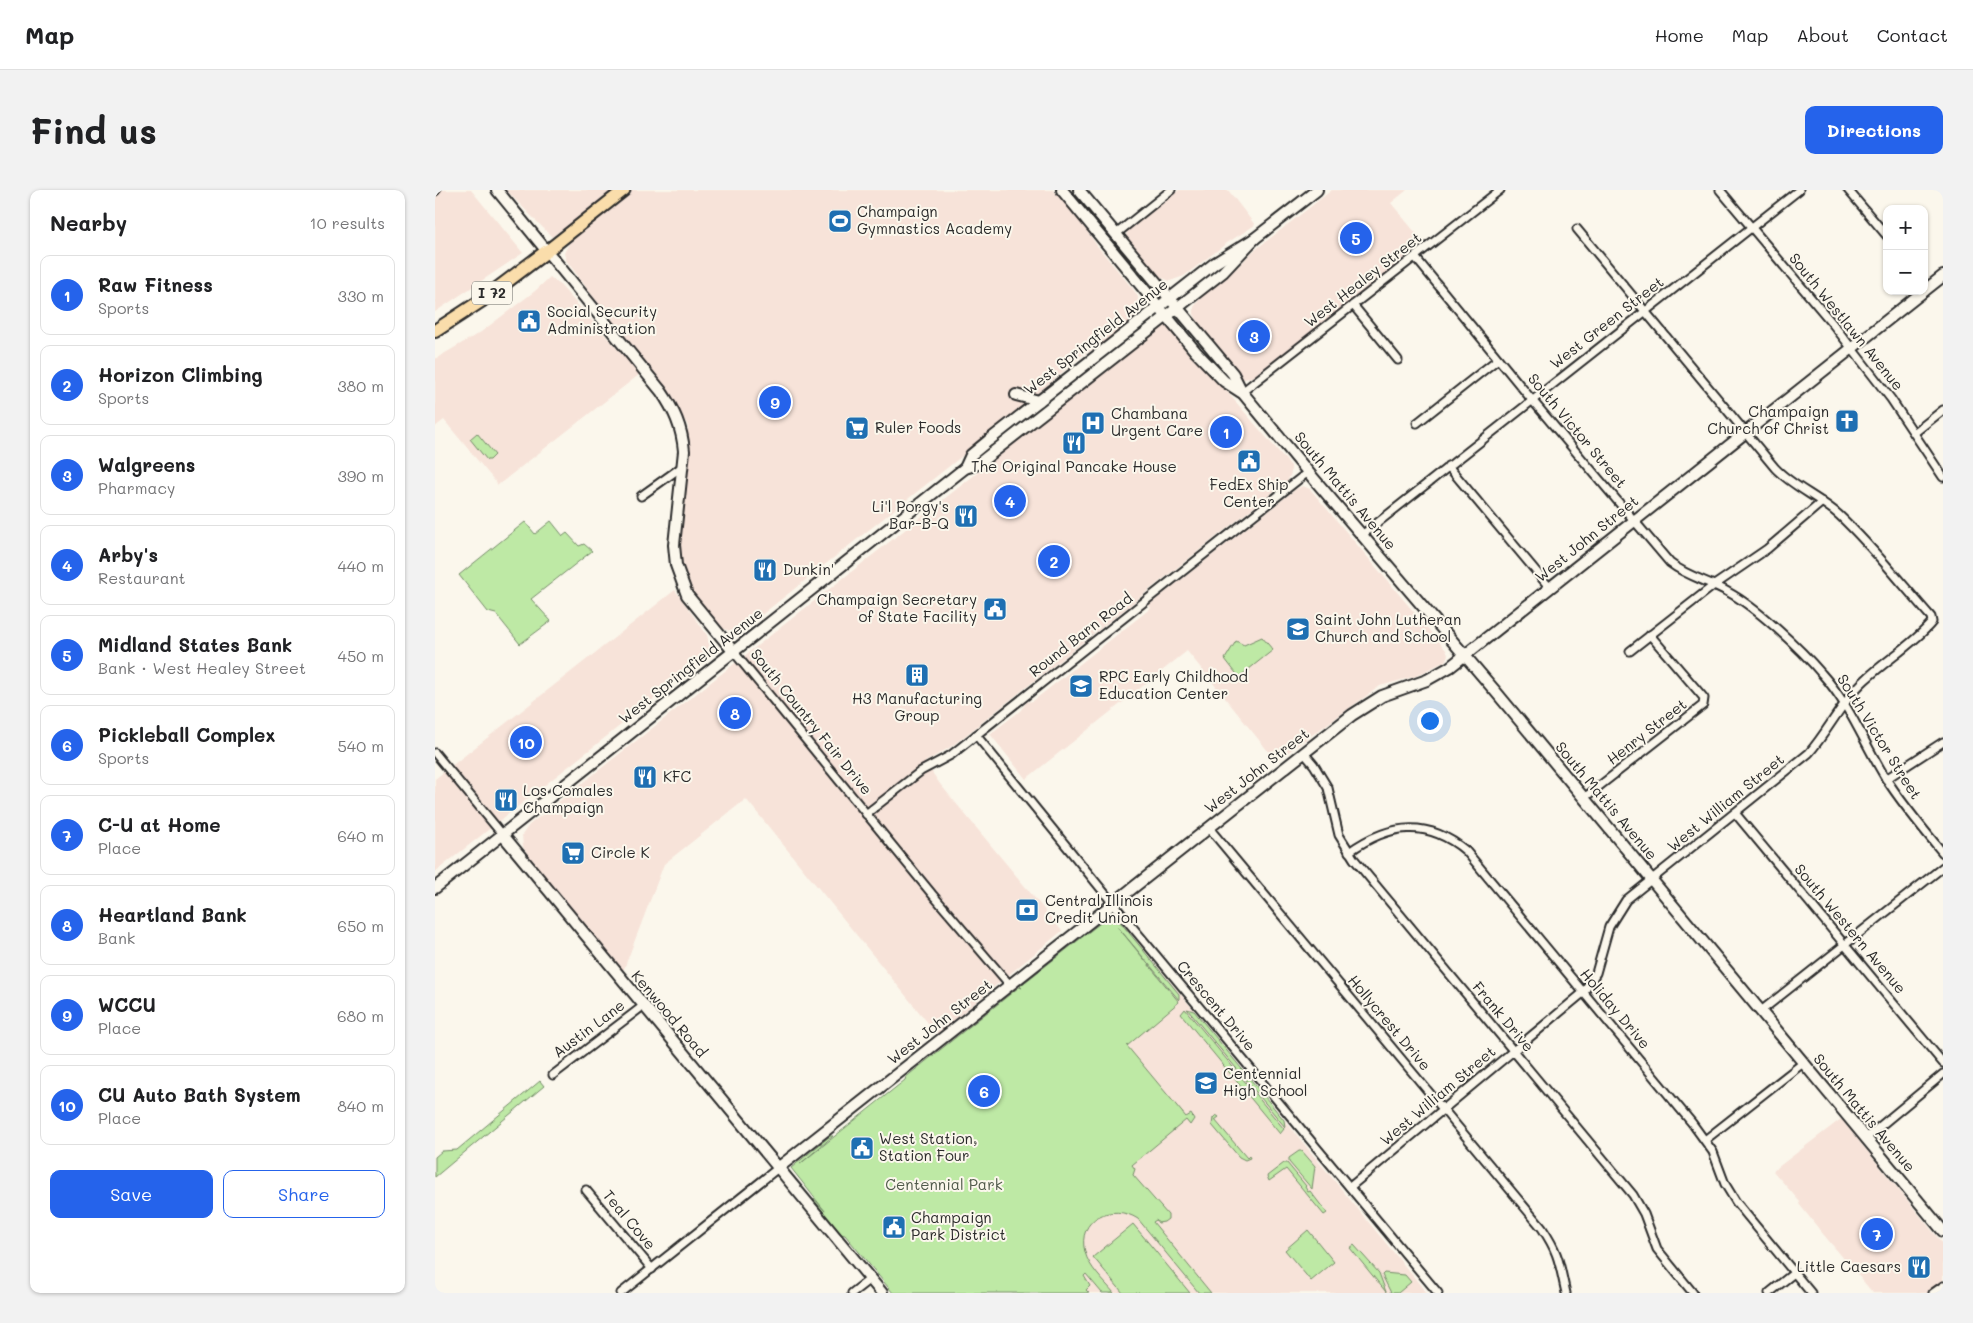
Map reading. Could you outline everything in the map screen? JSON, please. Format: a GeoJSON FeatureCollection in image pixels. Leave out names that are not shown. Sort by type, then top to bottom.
{"type":"FeatureCollection","features":[{"type":"Feature","properties":{"kind":"highway","name":"I 72"},"geometry":{"type":"LineString","coordinates":[[435,331],[481,301],[547,251]]}},
{"type":"Feature","properties":{"kind":"main road","name":"South Country Fair Drive"},"geometry":{"type":"LineString","coordinates":[[497,190],[672,407],[683,436],[683,466],[674,545],[676,565],[687,595],[733,651]]}},
{"type":"Feature","properties":{"kind":"main road"},"geometry":{"type":"LineString","coordinates":[[547,251],[624,190]]}},
{"type":"Feature","properties":{"kind":"main road","name":"South Mattis Avenue"},"geometry":{"type":"LineString","coordinates":[[1062,190],[1167,317],[1224,381],[1242,392]]}},
{"type":"Feature","properties":{"kind":"main road","name":"South Mattis Avenue"},"geometry":{"type":"LineString","coordinates":[[1079,190],[1233,374],[1242,392],[1308,472],[1465,655],[1943,1231]]}},
{"type":"Feature","properties":{"kind":"main road","name":"West Springfield Avenue"},"geometry":{"type":"LineString","coordinates":[[965,468],[971,455],[1039,401],[1215,263],[1255,239],[1317,190]]}},
{"type":"Feature","properties":{"kind":"main road","name":"West Springfield Avenue"},"geometry":{"type":"LineString","coordinates":[[435,888],[965,468],[978,464],[1179,308],[1223,272],[1255,239]]}},
{"type":"Feature","properties":{"kind":"main road","name":"West John Street"},"geometry":{"type":"LineString","coordinates":[[1928,286],[1943,276]]}},
{"type":"Feature","properties":{"kind":"main road","name":"West John Street"},"geometry":{"type":"LineString","coordinates":[[778,1168],[1368,704],[1394,691],[1427,680],[1441,673],[1465,655],[1851,350],[1917,295]]}},
{"type":"Feature","properties":{"kind":"main road"},"geometry":{"type":"LineString","coordinates":[[1016,396],[1039,401]]}},
{"type":"Feature","properties":{"kind":"main road","name":"Kenwood Road"},"geometry":{"type":"LineString","coordinates":[[502,834],[882,1293]]}},
{"type":"Feature","properties":{"kind":"street"},"geometry":{"type":"LineString","coordinates":[[1116,234],[1171,190]]}},
{"type":"Feature","properties":{"kind":"street","name":"West Healey Street"},"geometry":{"type":"LineString","coordinates":[[1242,392],[1500,190]]}},
{"type":"Feature","properties":{"kind":"street","name":"South Westlawn Avenue"},"geometry":{"type":"LineString","coordinates":[[1720,190],[1832,323],[1851,350],[1891,399],[1943,477]]}},
{"type":"Feature","properties":{"kind":"street","name":"West Green Street"},"geometry":{"type":"LineString","coordinates":[[1362,535],[1799,190]]}},
{"type":"Feature","properties":{"kind":"street"},"geometry":{"type":"LineString","coordinates":[[1848,190],[1883,231]]}},
{"type":"Feature","properties":{"kind":"street"},"geometry":{"type":"LineString","coordinates":[[1577,229],[1783,477],[1822,502],[1767,549],[1713,586],[1630,651]]}},
{"type":"Feature","properties":{"kind":"street","name":"South Victor Street"},"geometry":{"type":"LineString","coordinates":[[1415,257],[1532,400],[1670,563],[1689,575],[1739,599],[1787,639],[1823,674],[1845,703],[1886,779],[1903,804],[1943,853]]}},
{"type":"Feature","properties":{"kind":"street"},"geometry":{"type":"LineString","coordinates":[[1353,305],[1398,360]]}},
{"type":"Feature","properties":{"kind":"street"},"geometry":{"type":"LineString","coordinates":[[1417,423],[1499,359]]}},
{"type":"Feature","properties":{"kind":"street"},"geometry":{"type":"LineString","coordinates":[[1914,433],[1943,410]]}},
{"type":"Feature","properties":{"kind":"street"},"geometry":{"type":"LineString","coordinates":[[641,496],[683,466]]}},
{"type":"Feature","properties":{"kind":"street"},"geometry":{"type":"LineString","coordinates":[[1449,466],[1550,588]]}},
{"type":"Feature","properties":{"kind":"street","name":"Round Barn Road"},"geometry":{"type":"LineString","coordinates":[[866,814],[914,776],[951,755],[1308,472]]}},
{"type":"Feature","properties":{"kind":"street","name":"West William Street"},"geometry":{"type":"LineString","coordinates":[[1350,1187],[1514,1052],[1583,992],[1596,973],[1613,918],[1626,900],[1809,753],[1845,703],[1865,680],[1931,624],[1931,617],[1872,550],[1852,528],[1822,502]]}},
{"type":"Feature","properties":{"kind":"street","name":"Henry Street"},"geometry":{"type":"LineString","coordinates":[[1584,798],[1703,705],[1703,698],[1650,635]]}},
{"type":"Feature","properties":{"kind":"street","name":"South Country Fair Drive"},"geometry":{"type":"LineString","coordinates":[[733,651],[866,814],[1010,985]]}},
{"type":"Feature","properties":{"kind":"street","name":"Crescent Drive"},"geometry":{"type":"LineString","coordinates":[[976,735],[1113,904],[1438,1293]]}},
{"type":"Feature","properties":{"kind":"street"},"geometry":{"type":"LineString","coordinates":[[1886,779],[1943,742]]}},
{"type":"Feature","properties":{"kind":"street","name":"Kenwood Road"},"geometry":{"type":"LineString","coordinates":[[435,753],[502,834]]}},
{"type":"Feature","properties":{"kind":"street","name":"Frank Drive"},"geometry":{"type":"LineString","coordinates":[[1304,753],[1328,788],[1337,830],[1349,852],[1633,1195],[1644,1214],[1657,1249],[1693,1293]]}},
{"type":"Feature","properties":{"kind":"street","name":"South Western Avenue"},"geometry":{"type":"LineString","coordinates":[[1735,813],[1943,1063]]}},
{"type":"Feature","properties":{"kind":"street","name":"Hollycrest Drive"},"geometry":{"type":"LineString","coordinates":[[1209,828],[1551,1241],[1559,1259],[1565,1293]]}},
{"type":"Feature","properties":{"kind":"street","name":"Holiday Drive"},"geometry":{"type":"LineString","coordinates":[[1349,852],[1373,836],[1393,830],[1415,828],[1446,836],[1476,862],[1705,1140],[1713,1152],[1731,1195],[1811,1293]]}},
{"type":"Feature","properties":{"kind":"street"},"geometry":{"type":"LineString","coordinates":[[1761,1011],[1943,867]]}},
{"type":"Feature","properties":{"kind":"street","name":"Austin Lane"},"geometry":{"type":"LineString","coordinates":[[553,1074],[643,1006]]}},
{"type":"Feature","properties":{"kind":"street"},"geometry":{"type":"LineString","coordinates":[[1705,1140],[1803,1063]]}},
{"type":"Feature","properties":{"kind":"street"},"geometry":{"type":"LineString","coordinates":[[1866,1138],[1943,1074]]}},
{"type":"Feature","properties":{"kind":"street","name":"West John Street"},"geometry":{"type":"LineString","coordinates":[[621,1293],[778,1168]]}},
{"type":"Feature","properties":{"kind":"street","name":"Teal Cove"},"geometry":{"type":"LineString","coordinates":[[586,1190],[652,1269]]}},
{"type":"Feature","properties":{"kind":"street"},"geometry":{"type":"LineString","coordinates":[[1769,1293],[1795,1273]]}},
{"type":"Feature","properties":{"kind":"street"},"geometry":{"type":"LineString","coordinates":[[852,1293],[870,1279]]}},
{"type":"Feature","properties":{"kind":"street"},"geometry":{"type":"LineString","coordinates":[[1933,1293],[1943,1286]]}},
{"type":"Feature","properties":{"kind":"shaded area"},"geometry":{"type":"Polygon","coordinates":[[[435,190],[471,190],[523,253],[435,312],[435,190]]]}},
{"type":"Feature","properties":{"kind":"shaded area"},"geometry":{"type":"Polygon","coordinates":[[[506,190],[615,190],[552,237],[506,190]]]}},
{"type":"Feature","properties":{"kind":"shaded area"},"geometry":{"type":"Polygon","coordinates":[[[632,190],[1053,190],[1133,289],[1138,297],[1137,313],[1131,322],[1107,342],[1081,356],[1000,426],[745,628],[738,633],[732,632],[722,628],[695,600],[684,582],[678,557],[678,530],[687,472],[688,425],[566,260],[564,253],[572,238],[632,190]]]}},
{"type":"Feature","properties":{"kind":"shaded area"},"geometry":{"type":"Polygon","coordinates":[[[1179,190],[1228,190],[1255,225],[1227,243],[1184,276],[1170,281],[1158,276],[1131,245],[1126,235],[1129,229],[1179,190]]]}},
{"type":"Feature","properties":{"kind":"shaded area"},"geometry":{"type":"Polygon","coordinates":[[[1332,190],[1407,190],[1391,203],[1424,243],[1254,376],[1245,379],[1241,378],[1201,329],[1194,314],[1194,307],[1205,292],[1241,264],[1251,253],[1332,190]]]}},
{"type":"Feature","properties":{"kind":"shaded area"},"geometry":{"type":"Polygon","coordinates":[[[550,277],[559,284],[640,374],[498,485],[444,420],[435,427],[435,359],[481,332],[535,291],[550,277]]]}},
{"type":"Feature","properties":{"kind":"shaded area"},"geometry":{"type":"Polygon","coordinates":[[[1168,323],[1291,466],[1288,480],[952,746],[925,762],[940,784],[1062,931],[937,1034],[746,799],[664,864],[622,974],[535,865],[523,847],[522,835],[529,825],[1168,323]]]}},
{"type":"Feature","properties":{"kind":"shaded area","name":"Saint John Lutheran Church and School"},"geometry":{"type":"Polygon","coordinates":[[[1303,486],[1310,489],[1446,650],[1448,655],[1445,661],[1416,676],[1380,686],[1276,761],[1187,651],[1026,779],[990,734],[1020,711],[1027,702],[1033,701],[1151,608],[1149,605],[1296,489],[1303,486]]]}},
{"type":"Feature","properties":{"kind":"shaded area"},"geometry":{"type":"Polygon","coordinates":[[[675,590],[707,635],[710,648],[707,657],[435,872],[435,779],[675,590]]]}},
{"type":"Feature","properties":{"kind":"shaded area","name":"Centennial High School"},"geometry":{"type":"Polygon","coordinates":[[[1121,923],[1427,1293],[1065,1293],[1029,1249],[1132,1165],[1061,972],[1121,923]]]}},
{"type":"Feature","properties":{"kind":"shaded area"},"geometry":{"type":"Polygon","coordinates":[[[1841,1119],[1943,1244],[1943,1293],[1873,1293],[1773,1171],[1841,1119]]]}},
{"type":"Feature","properties":{"kind":"green space"},"geometry":{"type":"Polygon","coordinates":[[[477,433],[495,455],[490,460],[487,460],[470,439],[477,433]]]}},
{"type":"Feature","properties":{"kind":"green space"},"geometry":{"type":"Polygon","coordinates":[[[551,521],[563,536],[567,533],[579,546],[584,544],[592,551],[531,599],[551,621],[520,644],[496,614],[488,612],[459,575],[525,522],[535,534],[551,521]]]}},
{"type":"Feature","properties":{"kind":"green space"},"geometry":{"type":"Polygon","coordinates":[[[1262,637],[1273,650],[1239,677],[1225,659],[1236,641],[1244,645],[1262,637]]]}},
{"type":"Feature","properties":{"kind":"green space","name":"Centennial Park"},"geometry":{"type":"Polygon","coordinates":[[[1111,917],[1121,923],[1179,994],[1179,1000],[1117,926],[1179,1002],[1127,1046],[1186,1117],[1191,1114],[1194,1119],[1190,1125],[1186,1120],[1132,1165],[1135,1169],[1133,1175],[1168,1215],[1168,1219],[1164,1222],[1158,1223],[1156,1220],[1153,1222],[1211,1293],[1199,1293],[1138,1219],[1128,1214],[1117,1212],[1107,1213],[1098,1217],[1086,1231],[1084,1240],[1087,1258],[1097,1274],[1114,1293],[1102,1293],[1086,1274],[1084,1276],[1090,1286],[1086,1290],[1089,1293],[893,1293],[814,1201],[814,1199],[825,1211],[791,1168],[830,1136],[833,1136],[800,1164],[1019,987],[1022,988],[1020,986],[1104,920],[1111,917]]]}},
{"type":"Feature","properties":{"kind":"green space"},"geometry":{"type":"Polygon","coordinates":[[[1185,1009],[1284,1129],[1280,1134],[1181,1014],[1185,1009]]]}},
{"type":"Feature","properties":{"kind":"green space"},"geometry":{"type":"Polygon","coordinates":[[[1187,1009],[1194,1011],[1284,1120],[1285,1127],[1187,1009]]]}},
{"type":"Feature","properties":{"kind":"green space"},"geometry":{"type":"Polygon","coordinates":[[[540,1081],[544,1086],[435,1177],[435,1157],[442,1151],[457,1150],[540,1081]]]}},
{"type":"Feature","properties":{"kind":"green space"},"geometry":{"type":"Polygon","coordinates":[[[1216,1115],[1219,1117],[1215,1120],[1247,1158],[1249,1156],[1250,1158],[1245,1160],[1239,1157],[1212,1125],[1213,1118],[1216,1115]]]}},
{"type":"Feature","properties":{"kind":"green space"},"geometry":{"type":"Polygon","coordinates":[[[1302,1151],[1315,1166],[1312,1189],[1289,1162],[1289,1158],[1302,1151]]]}},
{"type":"Feature","properties":{"kind":"green space"},"geometry":{"type":"Polygon","coordinates":[[[1284,1163],[1287,1163],[1306,1186],[1308,1192],[1310,1191],[1327,1213],[1324,1215],[1286,1169],[1269,1181],[1267,1176],[1284,1163]]]}},
{"type":"Feature","properties":{"kind":"green space"},"geometry":{"type":"Polygon","coordinates":[[[1133,1224],[1190,1293],[1123,1293],[1093,1257],[1133,1224]]]}},
{"type":"Feature","properties":{"kind":"green space"},"geometry":{"type":"Polygon","coordinates":[[[1308,1230],[1334,1262],[1311,1281],[1285,1250],[1308,1230]]]}},
{"type":"Feature","properties":{"kind":"green space"},"geometry":{"type":"Polygon","coordinates":[[[1354,1245],[1379,1273],[1386,1292],[1350,1248],[1354,1245]]]}},
{"type":"Feature","properties":{"kind":"green space"},"geometry":{"type":"Polygon","coordinates":[[[1384,1273],[1405,1275],[1411,1282],[1398,1293],[1391,1293],[1382,1275],[1384,1273]]]}},
{"type":"Feature","properties":{"kind":"place","name":"Champaign Gymnastics Academy"},"geometry":{"type":"Point","coordinates":[840,221]}},
{"type":"Feature","properties":{"kind":"place","name":"Midland States Bank"},"geometry":{"type":"Point","coordinates":[1356,238]}},
{"type":"Feature","properties":{"kind":"place","name":"Social Security Administration"},"geometry":{"type":"Point","coordinates":[529,321]}},
{"type":"Feature","properties":{"kind":"place","name":"Walgreens"},"geometry":{"type":"Point","coordinates":[1254,336]}},
{"type":"Feature","properties":{"kind":"place","name":"WCCU"},"geometry":{"type":"Point","coordinates":[775,402]}},
{"type":"Feature","properties":{"kind":"place","name":"Champaign Church of Christ"},"geometry":{"type":"Point","coordinates":[1847,421]}},
{"type":"Feature","properties":{"kind":"place","name":"Chambana Urgent Care"},"geometry":{"type":"Point","coordinates":[1093,423]}},
{"type":"Feature","properties":{"kind":"place","name":"Ruler Foods"},"geometry":{"type":"Point","coordinates":[857,428]}},
{"type":"Feature","properties":{"kind":"place","name":"Raw Fitness"},"geometry":{"type":"Point","coordinates":[1226,432]}},
{"type":"Feature","properties":{"kind":"place","name":"The Original Pancake House"},"geometry":{"type":"Point","coordinates":[1074,443]}},
{"type":"Feature","properties":{"kind":"place","name":"FedEx Ship Center"},"geometry":{"type":"Point","coordinates":[1249,461]}},
{"type":"Feature","properties":{"kind":"place","name":"Arby's"},"geometry":{"type":"Point","coordinates":[1010,501]}},
{"type":"Feature","properties":{"kind":"place","name":"Li'l Porgy's Bar-B-Q"},"geometry":{"type":"Point","coordinates":[966,516]}},
{"type":"Feature","properties":{"kind":"place","name":"Horizon Climbing"},"geometry":{"type":"Point","coordinates":[1054,561]}},
{"type":"Feature","properties":{"kind":"place","name":"Dunkin'"},"geometry":{"type":"Point","coordinates":[765,570]}},
{"type":"Feature","properties":{"kind":"place","name":"Champaign Secretary of State Facility"},"geometry":{"type":"Point","coordinates":[995,609]}},
{"type":"Feature","properties":{"kind":"place","name":"Saint John Lutheran Church and School"},"geometry":{"type":"Point","coordinates":[1298,629]}},
{"type":"Feature","properties":{"kind":"place","name":"H3 Manufacturing Group"},"geometry":{"type":"Point","coordinates":[917,675]}},
{"type":"Feature","properties":{"kind":"place","name":"RPC Early Childhood Education Center"},"geometry":{"type":"Point","coordinates":[1081,686]}},
{"type":"Feature","properties":{"kind":"place","name":"Heartland Bank"},"geometry":{"type":"Point","coordinates":[735,713]}},
{"type":"Feature","properties":{"kind":"place","name":"CU Auto Bath System"},"geometry":{"type":"Point","coordinates":[526,742]}},
{"type":"Feature","properties":{"kind":"place","name":"KFC"},"geometry":{"type":"Point","coordinates":[645,777]}},
{"type":"Feature","properties":{"kind":"place","name":"Los Comales Champaign"},"geometry":{"type":"Point","coordinates":[506,800]}},
{"type":"Feature","properties":{"kind":"place","name":"Circle K"},"geometry":{"type":"Point","coordinates":[573,853]}},
{"type":"Feature","properties":{"kind":"place","name":"Central Illinois Credit Union"},"geometry":{"type":"Point","coordinates":[1027,910]}},
{"type":"Feature","properties":{"kind":"place","name":"Centennial High School"},"geometry":{"type":"Point","coordinates":[1206,1083]}},
{"type":"Feature","properties":{"kind":"place","name":"Pickleball Complex"},"geometry":{"type":"Point","coordinates":[984,1091]}},
{"type":"Feature","properties":{"kind":"place","name":"West Station, Station Four"},"geometry":{"type":"Point","coordinates":[862,1148]}},
{"type":"Feature","properties":{"kind":"place","name":"Champaign Park District"},"geometry":{"type":"Point","coordinates":[894,1227]}},
{"type":"Feature","properties":{"kind":"place","name":"C-U at Home"},"geometry":{"type":"Point","coordinates":[1877,1234]}},
{"type":"Feature","properties":{"kind":"place","name":"Little Caesars"},"geometry":{"type":"Point","coordinates":[1919,1267]}}]}
